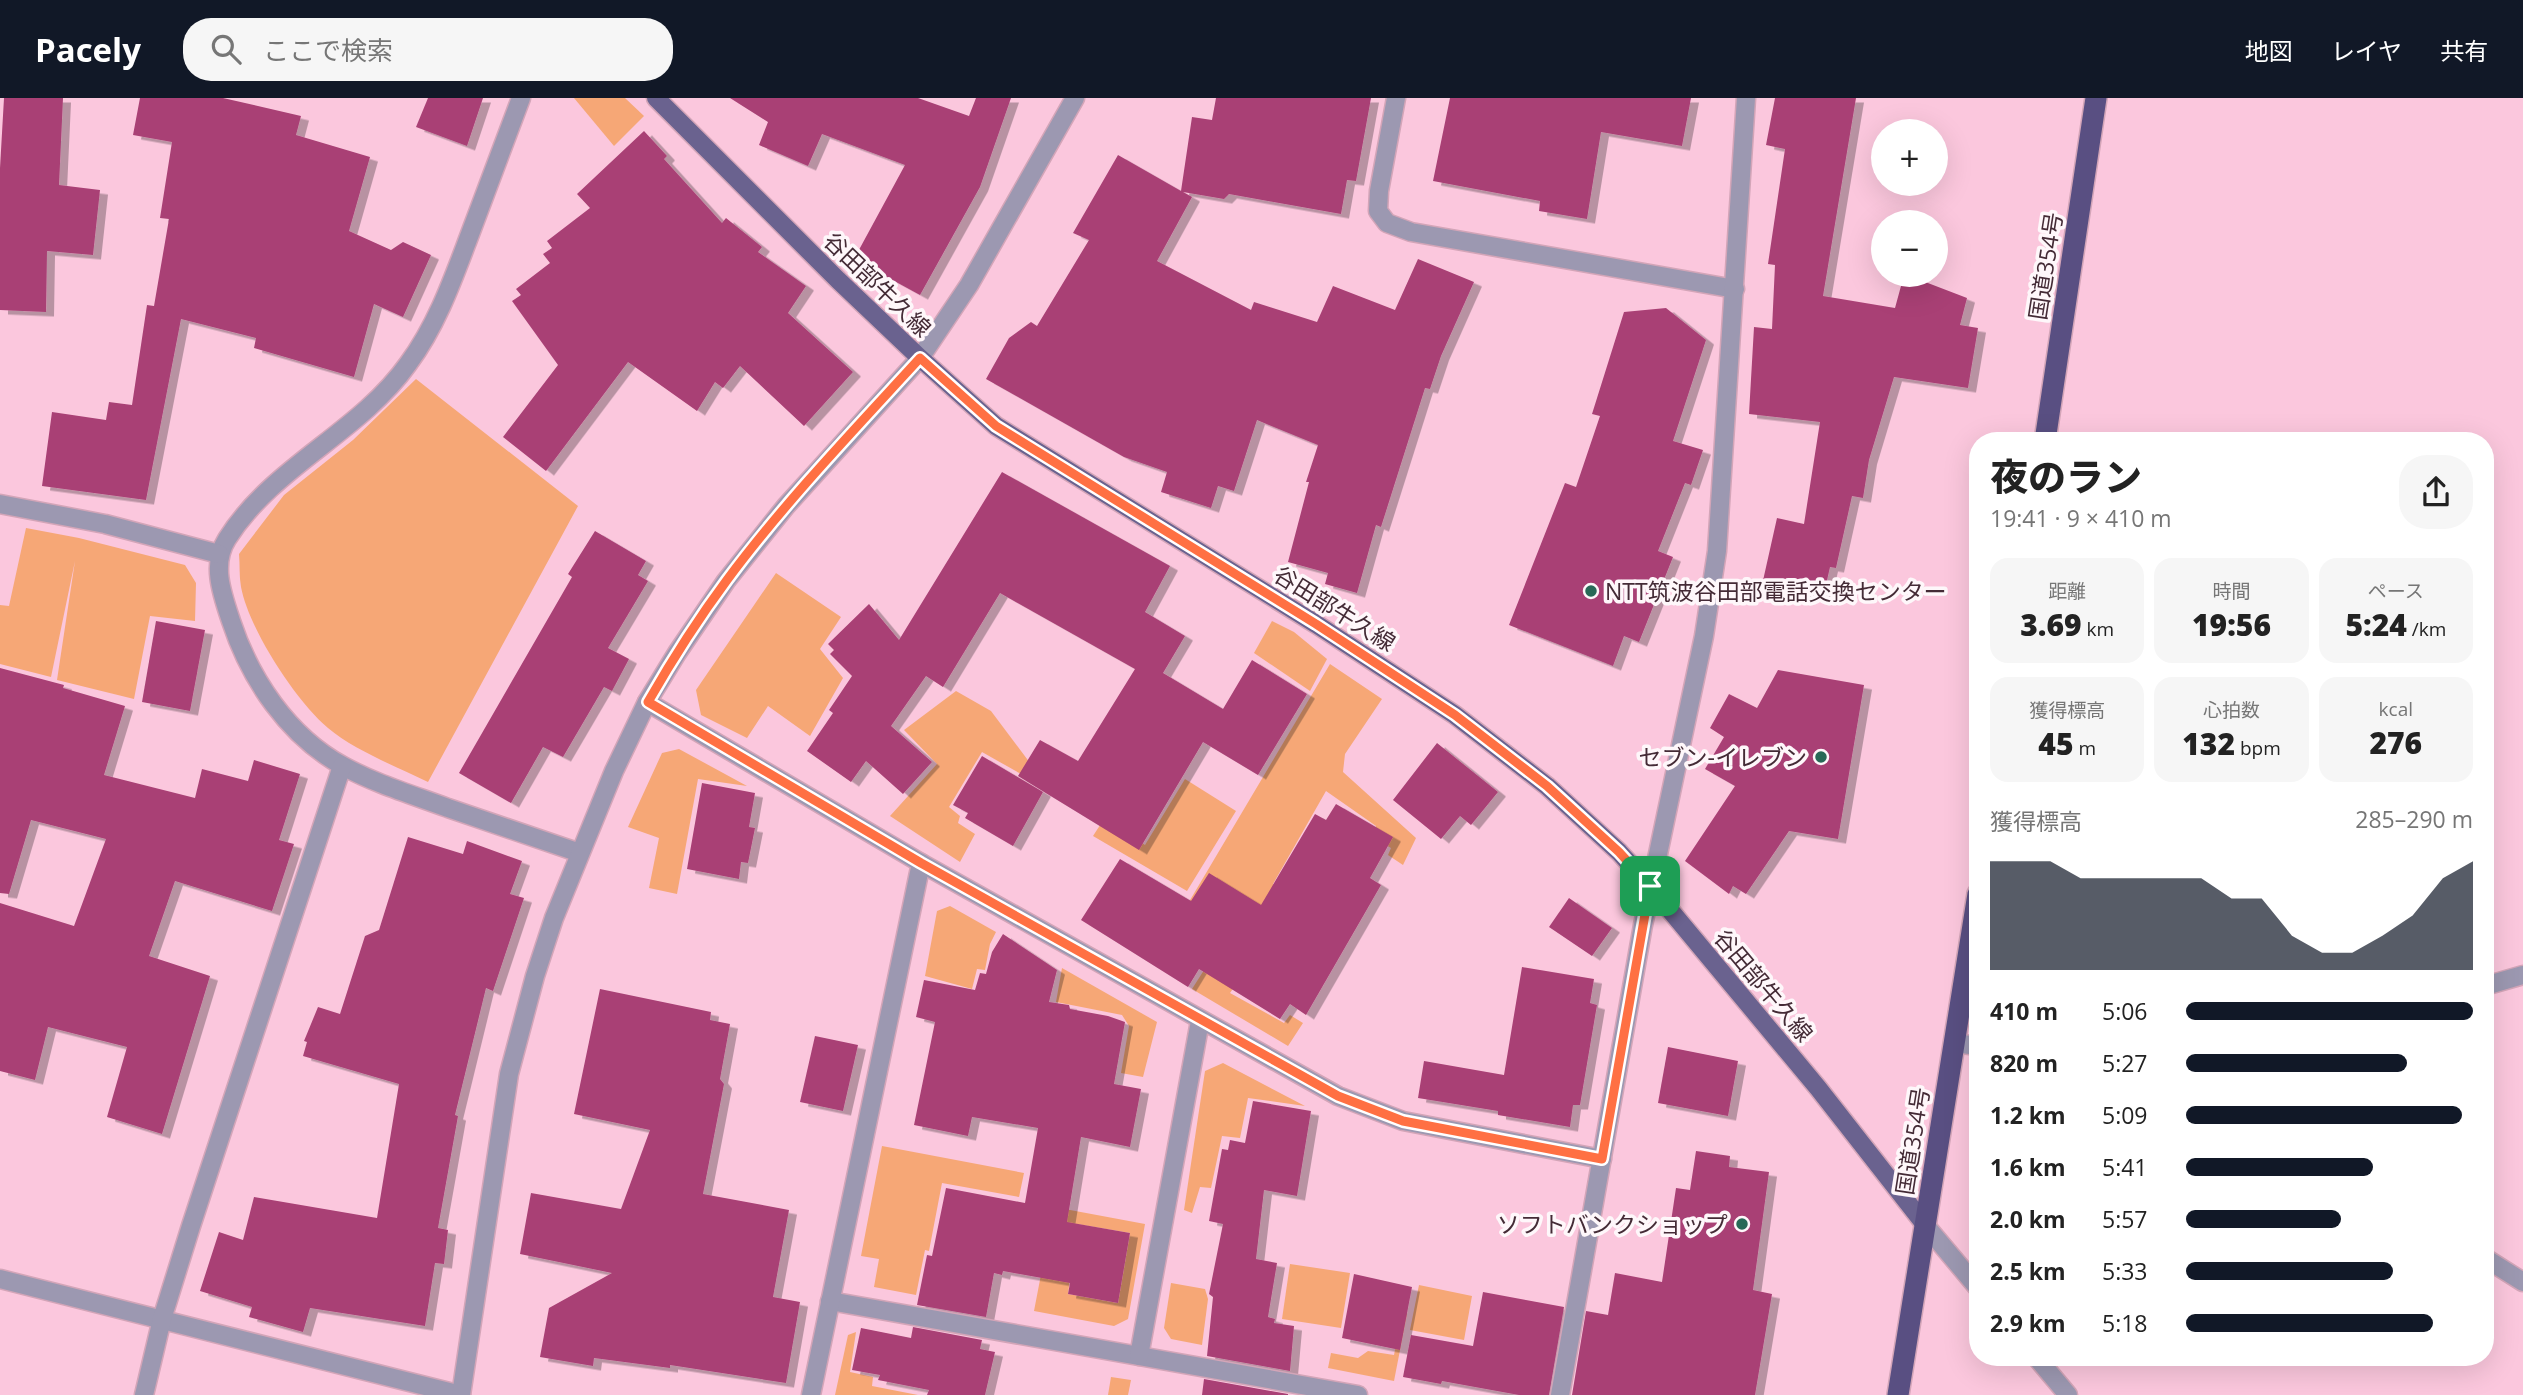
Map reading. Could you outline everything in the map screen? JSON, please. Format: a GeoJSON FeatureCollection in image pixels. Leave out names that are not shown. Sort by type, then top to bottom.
{"type":"FeatureCollection","features":[{"type":"Feature","properties":{"kind":"highway","name":"国道354号"},"geometry":{"type":"LineString","coordinates":[[2046,432],[2096,98]]}},
{"type":"Feature","properties":{"kind":"highway","name":"国道354号"},"geometry":{"type":"LineString","coordinates":[[1898,1395],[1969,950]]}},
{"type":"Feature","properties":{"kind":"main road","name":"谷田部牛久線"},"geometry":{"type":"LineString","coordinates":[[656,98],[743,187],[920,358],[996,426],[1316,624],[1455,715],[1547,786],[1619,852],[1650,886],[1818,1088],[1926,1226]]}},
{"type":"Feature","properties":{"kind":"street"},"geometry":{"type":"LineString","coordinates":[[521,98],[443,306],[409,363],[390,388],[264,494],[245,514],[219,554],[222,593],[251,671],[274,705],[301,735],[342,766],[389,787],[580,853]]}},
{"type":"Feature","properties":{"kind":"street"},"geometry":{"type":"LineString","coordinates":[[0,1279],[461,1395],[509,1074],[535,976],[554,918],[614,771],[648,702],[677,653],[743,559],[786,506],[920,358],[969,285],[1075,98]]}},
{"type":"Feature","properties":{"kind":"street"},"geometry":{"type":"LineString","coordinates":[[1396,98],[1379,191],[1378,211],[1387,223],[1411,232],[1735,289]]}},
{"type":"Feature","properties":{"kind":"street"},"geometry":{"type":"LineString","coordinates":[[1560,1395],[1650,886],[1701,649],[1717,551],[1746,98]]}},
{"type":"Feature","properties":{"kind":"street"},"geometry":{"type":"LineString","coordinates":[[0,504],[105,524],[219,554]]}},
{"type":"Feature","properties":{"kind":"street"},"geometry":{"type":"LineString","coordinates":[[648,702],[921,863],[1301,1077],[1373,1111],[1430,1127],[1602,1159]]}},
{"type":"Feature","properties":{"kind":"street"},"geometry":{"type":"LineString","coordinates":[[144,1395],[162,1319],[342,766]]}},
{"type":"Feature","properties":{"kind":"street"},"geometry":{"type":"LineString","coordinates":[[811,1395],[921,863]]}},
{"type":"Feature","properties":{"kind":"street"},"geometry":{"type":"LineString","coordinates":[[2494,983],[2523,975]]}},
{"type":"Feature","properties":{"kind":"street"},"geometry":{"type":"LineString","coordinates":[[1139,1356],[1200,1021]]}},
{"type":"Feature","properties":{"kind":"street"},"geometry":{"type":"LineString","coordinates":[[1954,1043],[1969,1045]]}},
{"type":"Feature","properties":{"kind":"street"},"geometry":{"type":"LineString","coordinates":[[1926,1226],[1969,1277]]}},
{"type":"Feature","properties":{"kind":"street"},"geometry":{"type":"LineString","coordinates":[[2494,1264],[2523,1282]]}},
{"type":"Feature","properties":{"kind":"street"},"geometry":{"type":"LineString","coordinates":[[830,1301],[1358,1395]]}},
{"type":"Feature","properties":{"kind":"street"},"geometry":{"type":"LineString","coordinates":[[2044,1366],[2068,1395]]}},
{"type":"Feature","properties":{"kind":"shaded area"},"geometry":{"type":"Polygon","coordinates":[[[574,98],[625,98],[644,116],[614,146],[574,98]]]}},
{"type":"Feature","properties":{"kind":"shaded area"},"geometry":{"type":"Polygon","coordinates":[[[416,379],[578,506],[428,782],[350,744],[315,716],[275,663],[253,623],[241,587],[239,554],[284,495],[353,440],[416,379]]]}},
{"type":"Feature","properties":{"kind":"shaded area"},"geometry":{"type":"Polygon","coordinates":[[[26,528],[79,538],[185,565],[196,583],[195,621],[150,616],[134,699],[57,680],[75,561],[51,677],[0,664],[0,605],[9,606],[26,528]]]}},
{"type":"Feature","properties":{"kind":"shaded area"},"geometry":{"type":"Polygon","coordinates":[[[776,573],[841,617],[820,649],[843,678],[810,736],[768,706],[747,738],[701,715],[696,690],[776,573]]]}},
{"type":"Feature","properties":{"kind":"shaded area"},"geometry":{"type":"Polygon","coordinates":[[[1272,621],[1294,632],[1327,659],[1310,691],[1254,653],[1272,621]]]}},
{"type":"Feature","properties":{"kind":"shaded area"},"geometry":{"type":"Polygon","coordinates":[[[1330,664],[1382,699],[1345,754],[1343,772],[1416,838],[1403,865],[1388,855],[1391,848],[1373,837],[1376,826],[1326,791],[1273,884],[1304,903],[1230,993],[1284,1023],[1290,1015],[1303,1023],[1288,1046],[1192,989],[1220,945],[1180,917],[1330,664]]]}},
{"type":"Feature","properties":{"kind":"shaded area"},"geometry":{"type":"Polygon","coordinates":[[[956,691],[991,711],[1051,791],[982,752],[949,807],[960,816],[958,823],[975,834],[960,862],[890,816],[937,764],[904,730],[956,691]]]}},
{"type":"Feature","properties":{"kind":"shaded area"},"geometry":{"type":"Polygon","coordinates":[[[679,749],[747,786],[698,779],[677,894],[649,888],[659,838],[628,827],[662,753],[679,749]]]}},
{"type":"Feature","properties":{"kind":"shaded area"},"geometry":{"type":"Polygon","coordinates":[[[1185,779],[1236,811],[1187,891],[1093,836],[1104,819],[1145,845],[1185,779]]]}},
{"type":"Feature","properties":{"kind":"shaded area"},"geometry":{"type":"Polygon","coordinates":[[[950,906],[996,932],[990,944],[985,970],[977,969],[972,989],[925,976],[937,911],[950,906]]]}},
{"type":"Feature","properties":{"kind":"shaded area"},"geometry":{"type":"Polygon","coordinates":[[[1062,968],[1157,1022],[1143,1077],[1121,1073],[1129,1026],[1122,1015],[1056,1002],[1062,968]]]}},
{"type":"Feature","properties":{"kind":"shaded area"},"geometry":{"type":"Polygon","coordinates":[[[1223,1063],[1305,1106],[1248,1098],[1240,1138],[1222,1136],[1211,1188],[1200,1187],[1192,1213],[1184,1210],[1205,1071],[1223,1063]]]}},
{"type":"Feature","properties":{"kind":"shaded area"},"geometry":{"type":"Polygon","coordinates":[[[882,1146],[1024,1173],[1019,1197],[942,1183],[929,1251],[925,1250],[916,1295],[874,1287],[879,1259],[861,1256],[882,1146]]]}},
{"type":"Feature","properties":{"kind":"shaded area"},"geometry":{"type":"Polygon","coordinates":[[[1054,1207],[1145,1224],[1128,1319],[1114,1326],[1034,1311],[1054,1207]],[[1077,1224],[1068,1294],[1118,1303],[1130,1233],[1077,1224]]]}},
{"type":"Feature","properties":{"kind":"shaded area"},"geometry":{"type":"Polygon","coordinates":[[[1290,1264],[1350,1273],[1341,1328],[1282,1319],[1290,1264]]]}},
{"type":"Feature","properties":{"kind":"shaded area"},"geometry":{"type":"Polygon","coordinates":[[[1171,1283],[1205,1289],[1208,1299],[1202,1345],[1171,1339],[1164,1328],[1171,1283]]]}},
{"type":"Feature","properties":{"kind":"shaded area"},"geometry":{"type":"Polygon","coordinates":[[[1419,1285],[1472,1296],[1464,1340],[1410,1330],[1419,1285]]]}},
{"type":"Feature","properties":{"kind":"shaded area"},"geometry":{"type":"Polygon","coordinates":[[[1402,1313],[1407,1314],[1394,1381],[1328,1368],[1331,1353],[1358,1358],[1368,1351],[1394,1355],[1402,1313]]]}},
{"type":"Feature","properties":{"kind":"shaded area"},"geometry":{"type":"Polygon","coordinates":[[[856,1332],[850,1372],[873,1377],[872,1386],[918,1395],[835,1395],[848,1335],[856,1332]]]}},
{"type":"Feature","properties":{"kind":"shaded area"},"geometry":{"type":"Polygon","coordinates":[[[1111,1377],[1131,1380],[1128,1395],[1108,1395],[1111,1377]]]}},
{"type":"Feature","properties":{"kind":"building"},"geometry":{"type":"Polygon","coordinates":[[[4,98],[63,98],[59,185],[100,190],[93,255],[47,251],[46,312],[0,310],[0,168],[4,98]]]}},
{"type":"Feature","properties":{"kind":"building"},"geometry":{"type":"Polygon","coordinates":[[[140,98],[223,98],[301,116],[296,135],[370,157],[349,231],[391,250],[403,242],[431,255],[403,317],[374,304],[354,377],[254,348],[256,338],[181,319],[146,500],[42,486],[52,412],[106,420],[109,402],[132,405],[147,305],[154,306],[169,219],[160,218],[172,142],[133,135],[140,98]]]}},
{"type":"Feature","properties":{"kind":"building"},"geometry":{"type":"Polygon","coordinates":[[[428,98],[483,98],[467,146],[416,127],[428,98]]]}},
{"type":"Feature","properties":{"kind":"building"},"geometry":{"type":"Polygon","coordinates":[[[730,98],[918,98],[969,116],[976,98],[1011,98],[980,187],[920,295],[854,259],[905,165],[822,134],[808,166],[759,145],[768,122],[730,98]]]}},
{"type":"Feature","properties":{"kind":"building"},"geometry":{"type":"Polygon","coordinates":[[[1216,98],[1371,98],[1356,181],[1347,180],[1341,214],[1229,194],[1224,199],[1183,192],[1192,197],[1157,261],[1251,310],[1254,302],[1317,322],[1333,286],[1395,310],[1418,259],[1474,282],[1441,356],[1430,389],[1425,388],[1381,527],[1376,525],[1357,593],[1325,584],[1328,573],[1288,562],[1309,482],[1306,482],[1318,445],[1257,420],[1234,491],[1218,486],[1211,508],[1161,492],[1167,472],[1124,457],[986,379],[1009,338],[1031,322],[1037,326],[1089,240],[1073,233],[1118,155],[1181,191],[1192,117],[1212,120],[1216,98]]]}},
{"type":"Feature","properties":{"kind":"building"},"geometry":{"type":"Polygon","coordinates":[[[1450,98],[1691,98],[1682,146],[1601,132],[1587,219],[1539,211],[1540,201],[1433,181],[1450,98]]]}},
{"type":"Feature","properties":{"kind":"building"},"geometry":{"type":"Polygon","coordinates":[[[1775,98],[1856,98],[1823,296],[1895,308],[1901,287],[1938,287],[1967,298],[1960,325],[1978,328],[1968,388],[1894,377],[1869,460],[1863,498],[1852,496],[1836,568],[1830,567],[1823,598],[1762,585],[1777,518],[1804,524],[1820,422],[1749,414],[1754,327],[1772,329],[1775,265],[1768,264],[1785,149],[1766,145],[1775,98]]]}},
{"type":"Feature","properties":{"kind":"building"},"geometry":{"type":"Polygon","coordinates":[[[644,131],[667,156],[664,159],[722,223],[726,218],[762,247],[758,252],[806,286],[788,313],[853,372],[804,426],[740,366],[723,388],[715,382],[697,411],[628,362],[546,471],[503,437],[558,365],[512,301],[521,295],[516,289],[550,263],[543,254],[552,248],[547,241],[590,208],[577,194],[644,131]]]}},
{"type":"Feature","properties":{"kind":"building"},"geometry":{"type":"Polygon","coordinates":[[[1666,308],[1706,340],[1673,441],[1703,450],[1691,485],[1685,483],[1658,551],[1673,557],[1639,642],[1624,636],[1613,666],[1509,625],[1565,483],[1576,487],[1600,416],[1592,414],[1624,312],[1666,308]]]}},
{"type":"Feature","properties":{"kind":"building"},"geometry":{"type":"Polygon","coordinates":[[[1002,472],[1170,566],[1145,612],[1185,636],[1163,673],[1223,709],[1252,660],[1307,694],[1258,775],[1203,742],[1139,850],[1018,776],[1040,740],[1078,761],[1135,669],[1000,593],[943,687],[926,676],[891,726],[932,762],[903,794],[866,761],[851,782],[807,751],[833,713],[829,710],[852,676],[830,654],[834,650],[828,644],[869,604],[899,640],[1002,472]]]}},
{"type":"Feature","properties":{"kind":"building"},"geometry":{"type":"Polygon","coordinates":[[[595,531],[646,561],[638,575],[648,581],[608,648],[629,659],[612,691],[604,687],[563,757],[543,747],[511,803],[459,773],[572,577],[568,574],[595,531]]]}},
{"type":"Feature","properties":{"kind":"building"},"geometry":{"type":"Polygon","coordinates":[[[156,621],[205,630],[190,711],[142,702],[156,621]]]}},
{"type":"Feature","properties":{"kind":"building"},"geometry":{"type":"Polygon","coordinates":[[[0,668],[64,685],[63,688],[125,706],[104,775],[195,798],[202,769],[248,781],[254,760],[300,774],[279,840],[294,844],[272,911],[175,881],[149,956],[210,976],[162,1134],[107,1117],[127,1047],[48,1027],[35,1080],[0,1071],[0,903],[74,926],[106,839],[31,820],[9,894],[0,893],[0,668]]]}},
{"type":"Feature","properties":{"kind":"building"},"geometry":{"type":"Polygon","coordinates":[[[1778,670],[1864,685],[1838,839],[1789,831],[1746,894],[1733,886],[1729,894],[1685,861],[1735,786],[1705,769],[1724,737],[1710,728],[1729,694],[1757,708],[1778,670]]]}},
{"type":"Feature","properties":{"kind":"building"},"geometry":{"type":"Polygon","coordinates":[[[1437,743],[1498,792],[1471,825],[1460,816],[1441,839],[1393,800],[1437,743]]]}},
{"type":"Feature","properties":{"kind":"building"},"geometry":{"type":"Polygon","coordinates":[[[982,756],[1043,792],[1013,846],[965,818],[968,813],[953,805],[982,756]]]}},
{"type":"Feature","properties":{"kind":"building"},"geometry":{"type":"Polygon","coordinates":[[[702,783],[755,793],[749,827],[755,828],[748,863],[741,862],[739,879],[687,869],[702,783]]]}},
{"type":"Feature","properties":{"kind":"building"},"geometry":{"type":"Polygon","coordinates":[[[1336,804],[1393,837],[1370,878],[1381,885],[1306,1015],[1290,1004],[1280,1019],[1199,969],[1188,987],[1081,920],[1120,859],[1191,901],[1209,873],[1261,905],[1315,814],[1326,820],[1336,804]]]}},
{"type":"Feature","properties":{"kind":"building"},"geometry":{"type":"Polygon","coordinates":[[[408,837],[463,854],[467,841],[522,861],[510,894],[524,898],[493,991],[486,988],[455,1115],[458,1116],[438,1228],[448,1230],[444,1264],[435,1263],[425,1326],[310,1308],[303,1332],[249,1317],[252,1307],[200,1291],[219,1232],[243,1240],[254,1197],[377,1218],[399,1084],[303,1056],[307,1042],[304,1041],[318,1007],[340,1014],[365,936],[379,930],[408,837]]]}},
{"type":"Feature","properties":{"kind":"building"},"geometry":{"type":"Polygon","coordinates":[[[1569,898],[1612,928],[1592,956],[1549,927],[1569,898]]]}},
{"type":"Feature","properties":{"kind":"building"},"geometry":{"type":"Polygon","coordinates":[[[1003,934],[1057,970],[1049,1002],[1069,1005],[1070,1009],[1125,1022],[1114,1084],[1141,1089],[1130,1147],[1081,1137],[1067,1222],[1130,1233],[1118,1303],[1068,1294],[1070,1283],[1003,1271],[1002,1275],[994,1273],[986,1317],[917,1305],[927,1255],[932,1256],[946,1188],[1025,1203],[1038,1128],[972,1117],[968,1136],[914,1125],[935,1022],[916,1017],[924,980],[975,990],[980,973],[986,974],[992,952],[1003,934]]]}},
{"type":"Feature","properties":{"kind":"building"},"geometry":{"type":"Polygon","coordinates":[[[1522,967],[1594,979],[1590,1003],[1597,1005],[1580,1105],[1573,1105],[1570,1127],[1498,1115],[1498,1111],[1418,1098],[1424,1061],[1504,1075],[1522,967]]]}},
{"type":"Feature","properties":{"kind":"building"},"geometry":{"type":"Polygon","coordinates":[[[600,989],[711,1012],[710,1020],[730,1024],[720,1079],[724,1084],[703,1194],[789,1210],[773,1297],[800,1302],[786,1383],[670,1365],[670,1368],[594,1358],[593,1366],[540,1357],[549,1308],[612,1273],[520,1254],[531,1193],[621,1209],[650,1130],[574,1114],[600,989]]]}},
{"type":"Feature","properties":{"kind":"building"},"geometry":{"type":"Polygon","coordinates":[[[815,1036],[858,1045],[843,1111],[800,1102],[815,1036]]]}},
{"type":"Feature","properties":{"kind":"building"},"geometry":{"type":"Polygon","coordinates":[[[1668,1047],[1738,1061],[1728,1116],[1658,1103],[1668,1047]]]}},
{"type":"Feature","properties":{"kind":"building"},"geometry":{"type":"Polygon","coordinates":[[[1253,1101],[1311,1111],[1297,1196],[1264,1190],[1256,1259],[1277,1263],[1268,1317],[1275,1319],[1274,1323],[1294,1326],[1290,1371],[1207,1356],[1213,1297],[1209,1294],[1223,1224],[1209,1221],[1222,1149],[1228,1150],[1230,1140],[1245,1143],[1253,1101]]]}},
{"type":"Feature","properties":{"kind":"building"},"geometry":{"type":"Polygon","coordinates":[[[1696,1151],[1730,1156],[1729,1167],[1769,1172],[1753,1290],[1772,1294],[1755,1395],[1572,1395],[1586,1311],[1608,1315],[1615,1273],[1662,1282],[1676,1188],[1690,1190],[1696,1151]]]}},
{"type":"Feature","properties":{"kind":"building"},"geometry":{"type":"Polygon","coordinates":[[[1354,1274],[1412,1287],[1400,1350],[1342,1338],[1354,1274]]]}},
{"type":"Feature","properties":{"kind":"building"},"geometry":{"type":"Polygon","coordinates":[[[1483,1292],[1564,1307],[1549,1395],[1519,1395],[1403,1377],[1411,1335],[1473,1346],[1483,1292]]]}},
{"type":"Feature","properties":{"kind":"building"},"geometry":{"type":"Polygon","coordinates":[[[913,1327],[982,1340],[980,1349],[995,1352],[985,1395],[927,1395],[929,1390],[878,1380],[880,1375],[852,1370],[861,1328],[911,1338],[913,1327]]]}},
{"type":"Feature","properties":{"kind":"building"},"geometry":{"type":"Polygon","coordinates":[[[1204,1379],[1288,1394],[1288,1395],[1202,1395],[1204,1379]]]}},
{"type":"Feature","properties":{"kind":"place","name":"NTT筑波谷田部電話交換センター"},"geometry":{"type":"Point","coordinates":[1591,591]}},
{"type":"Feature","properties":{"kind":"place","name":"セブン-イレブン"},"geometry":{"type":"Point","coordinates":[1821,757]}},
{"type":"Feature","properties":{"kind":"place","name":"ソフトバンクショップ"},"geometry":{"type":"Point","coordinates":[1742,1224]}},
{"type":"Feature","properties":{"kind":"route"},"geometry":{"type":"LineString","coordinates":[[920,358],[996,426],[1316,624],[1455,715],[1547,786],[1619,852],[1650,886],[1602,1159],[1403,1121],[1338,1096],[921,863],[648,702],[677,653],[726,581],[786,506],[920,358]]}}]}
